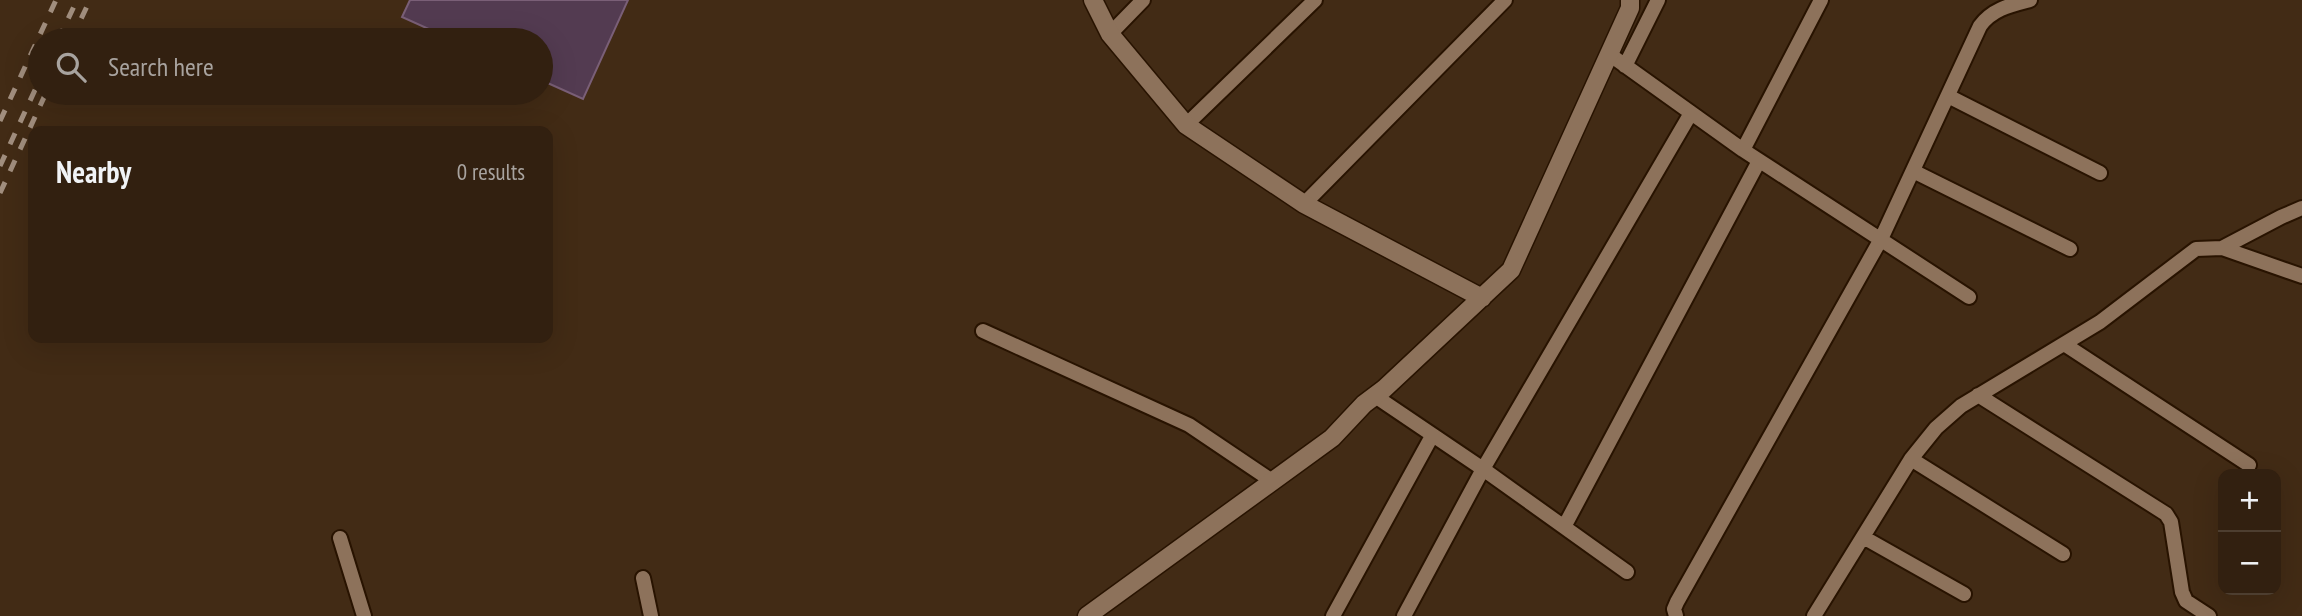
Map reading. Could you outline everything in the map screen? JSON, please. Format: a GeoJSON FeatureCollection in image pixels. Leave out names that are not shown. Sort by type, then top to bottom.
{"type":"FeatureCollection","features":[{"type":"Feature","properties":{"kind":"street"},"geometry":{"type":"LineString","coordinates":[[1093,0],[1110,34],[1186,125],[1304,204],[1482,298]]}},
{"type":"Feature","properties":{"kind":"street"},"geometry":{"type":"LineString","coordinates":[[1110,34],[1143,0]]}},
{"type":"Feature","properties":{"kind":"street"},"geometry":{"type":"LineString","coordinates":[[1186,125],[1315,0]]}},
{"type":"Feature","properties":{"kind":"street"},"geometry":{"type":"LineString","coordinates":[[1304,204],[1505,0]]}},
{"type":"Feature","properties":{"kind":"street"},"geometry":{"type":"LineString","coordinates":[[1096,613],[1332,438],[1364,404],[1376,396],[1511,270],[1630,8],[1630,0]]}},
{"type":"Feature","properties":{"kind":"street"},"geometry":{"type":"LineString","coordinates":[[1625,66],[1658,0]]}},
{"type":"Feature","properties":{"kind":"street"},"geometry":{"type":"LineString","coordinates":[[1742,150],[1821,0]]}},
{"type":"Feature","properties":{"kind":"street"},"geometry":{"type":"LineString","coordinates":[[1676,616],[1674,609],[1677,602],[1881,239],[1985,19],[1997,10],[2030,0]]}},
{"type":"Feature","properties":{"kind":"street"},"geometry":{"type":"LineString","coordinates":[[1609,54],[1742,150],[1969,297]]}},
{"type":"Feature","properties":{"kind":"street"},"geometry":{"type":"LineString","coordinates":[[1948,96],[2100,173]]}},
{"type":"Feature","properties":{"kind":"street"},"geometry":{"type":"LineString","coordinates":[[1405,616],[1483,469],[1691,113]]}},
{"type":"Feature","properties":{"kind":"street"},"geometry":{"type":"LineString","coordinates":[[1564,527],[1759,161]]}},
{"type":"Feature","properties":{"kind":"street"},"geometry":{"type":"LineString","coordinates":[[1913,171],[2070,249]]}},
{"type":"Feature","properties":{"kind":"street"},"geometry":{"type":"LineString","coordinates":[[2222,248],[2302,208]]}},
{"type":"Feature","properties":{"kind":"street"},"geometry":{"type":"LineString","coordinates":[[1814,616],[1911,459],[1936,428],[1979,395],[2100,322],[2196,249],[2222,248],[2302,276]]}},
{"type":"Feature","properties":{"kind":"street"},"geometry":{"type":"LineString","coordinates":[[983,331],[1189,425],[1272,481]]}},
{"type":"Feature","properties":{"kind":"street"},"geometry":{"type":"LineString","coordinates":[[2064,344],[2249,465]]}},
{"type":"Feature","properties":{"kind":"street"},"geometry":{"type":"LineString","coordinates":[[1979,395],[2166,514],[2171,522],[2182,592],[2186,601],[2209,616]]}},
{"type":"Feature","properties":{"kind":"street"},"geometry":{"type":"LineString","coordinates":[[1376,396],[1628,572]]}},
{"type":"Feature","properties":{"kind":"street"},"geometry":{"type":"LineString","coordinates":[[1334,616],[1433,436]]}},
{"type":"Feature","properties":{"kind":"street"},"geometry":{"type":"LineString","coordinates":[[1911,459],[2063,554]]}},
{"type":"Feature","properties":{"kind":"street"},"geometry":{"type":"LineString","coordinates":[[1863,537],[1964,594]]}},
{"type":"Feature","properties":{"kind":"street"},"geometry":{"type":"LineString","coordinates":[[340,538],[364,616]]}},
{"type":"Feature","properties":{"kind":"street"},"geometry":{"type":"LineString","coordinates":[[643,578],[651,616]]}},
{"type":"Feature","properties":{"kind":"building"},"geometry":{"type":"Polygon","coordinates":[[[410,0],[628,0],[583,99],[553,85],[553,28],[426,28],[402,17],[410,0]]]}},
{"type":"Feature","properties":{"kind":"railway"},"geometry":{"type":"LineString","coordinates":[[43,28],[56,0]]}},
{"type":"Feature","properties":{"kind":"railway"},"geometry":{"type":"LineString","coordinates":[[64,28],[77,0]]}},
{"type":"Feature","properties":{"kind":"railway"},"geometry":{"type":"LineString","coordinates":[[77,28],[90,0]]}},
{"type":"Feature","properties":{"kind":"railway"},"geometry":{"type":"LineString","coordinates":[[0,121],[28,60]]}},
{"type":"Feature","properties":{"kind":"railway"},"geometry":{"type":"LineString","coordinates":[[0,166],[28,105]]}},
{"type":"Feature","properties":{"kind":"railway"},"geometry":{"type":"LineString","coordinates":[[31,126],[40,105]]}},
{"type":"Feature","properties":{"kind":"railway"},"geometry":{"type":"LineString","coordinates":[[0,193],[28,132]]}}]}
